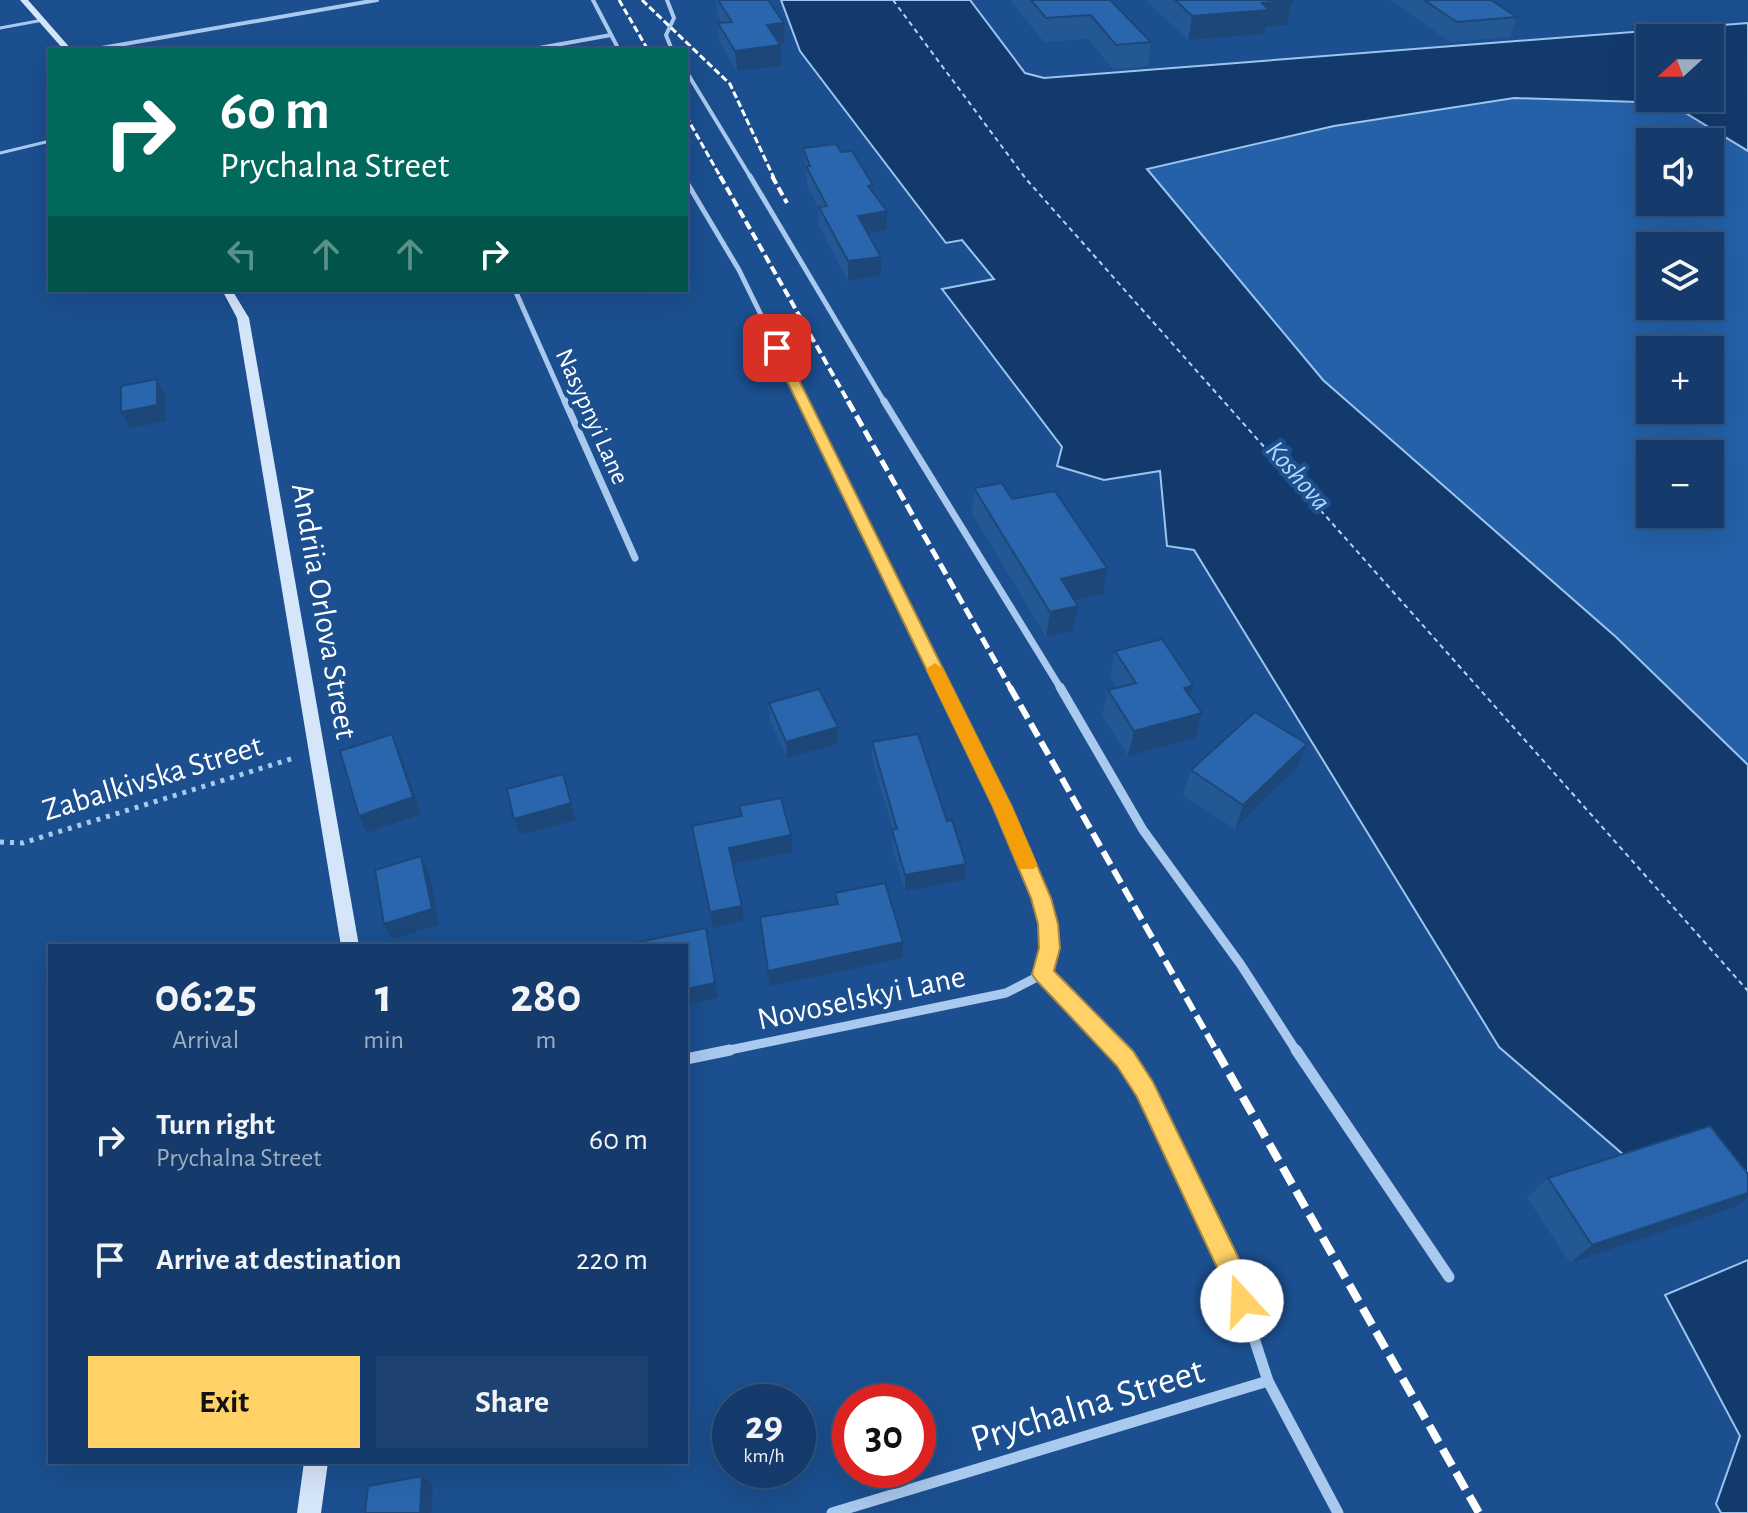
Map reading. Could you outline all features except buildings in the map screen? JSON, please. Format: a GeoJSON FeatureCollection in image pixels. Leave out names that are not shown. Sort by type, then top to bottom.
{"type":"FeatureCollection","features":[{"type":"Feature","properties":{"kind":"street"},"geometry":{"type":"LineString","coordinates":[[24,0],[66,48]]}},
{"type":"Feature","properties":{"kind":"street"},"geometry":{"type":"LineString","coordinates":[[101,48],[377,0]]}},
{"type":"Feature","properties":{"kind":"street"},"geometry":{"type":"LineString","coordinates":[[593,0],[618,48]]}},
{"type":"Feature","properties":{"kind":"street"},"geometry":{"type":"LineString","coordinates":[[667,0],[674,18],[666,35],[671,48]]}},
{"type":"Feature","properties":{"kind":"street"},"geometry":{"type":"LineString","coordinates":[[539,48],[611,35]]}},
{"type":"Feature","properties":{"kind":"street"},"geometry":{"type":"LineString","coordinates":[[688,74],[903,432],[1021,620],[1143,830],[1241,965],[1343,1124],[1449,1277]]}},
{"type":"Feature","properties":{"kind":"street"},"geometry":{"type":"LineString","coordinates":[[688,185],[739,270],[1003,807],[1041,898],[1048,924],[1049,948],[1043,974],[1125,1059],[1145,1089],[1233,1274],[1268,1381],[1338,1513]]}},
{"type":"Feature","properties":{"kind":"street","name":"Andriia Orlova Street"},"geometry":{"type":"LineString","coordinates":[[228,292],[243,318],[350,944]]}},
{"type":"Feature","properties":{"kind":"street","name":"Nasypnyi Lane"},"geometry":{"type":"LineString","coordinates":[[516,292],[635,558]]}},
{"type":"Feature","properties":{"kind":"street","name":"Novoselskyi Lane"},"geometry":{"type":"LineString","coordinates":[[688,1059],[1006,993],[1043,974]]}},
{"type":"Feature","properties":{"kind":"street","name":"Prychalna Street"},"geometry":{"type":"LineString","coordinates":[[832,1513],[1268,1381]]}},
{"type":"Feature","properties":{"kind":"street"},"geometry":{"type":"LineString","coordinates":[[309,1513],[316,1464]]}},
{"type":"Feature","properties":{"kind":"lane"},"geometry":{"type":"LineString","coordinates":[[0,28],[43,20]]}},
{"type":"Feature","properties":{"kind":"lane"},"geometry":{"type":"LineString","coordinates":[[0,153],[48,141]]}},
{"type":"Feature","properties":{"kind":"path","name":"Zabalkivska Street"},"geometry":{"type":"LineString","coordinates":[[0,842],[23,843],[317,751]]}},
{"type":"Feature","properties":{"kind":"shaded area"},"geometry":{"type":"Polygon","coordinates":[[[1514,98],[1636,102],[1636,112],[1684,112],[1710,128],[1636,128],[1636,216],[1724,216],[1724,136],[1748,151],[1748,765],[1616,637],[1323,380],[1147,169],[1334,126],[1514,98]]]}},
{"type":"Feature","properties":{"kind":"water","name":"Koshova"},"geometry":{"type":"Polygon","coordinates":[[[781,0],[970,0],[1025,73],[1044,78],[1636,32],[1636,102],[1514,98],[1334,126],[1147,169],[1323,380],[1616,637],[1748,765],[1748,1194],[1632,1162],[1499,1047],[1194,550],[1167,546],[1160,471],[1104,480],[1057,466],[1062,447],[942,289],[994,279],[962,240],[946,243],[800,51],[781,0]]]}},
{"type":"Feature","properties":{"kind":"water"},"geometry":{"type":"Polygon","coordinates":[[[1748,23],[1748,151],[1724,136],[1724,128],[1710,128],[1684,112],[1724,112],[1724,25],[1748,23]]]}},
{"type":"Feature","properties":{"kind":"water"},"geometry":{"type":"Polygon","coordinates":[[[1748,1260],[1748,1513],[1721,1513],[1716,1504],[1740,1436],[1665,1295],[1748,1260]]]}},
{"type":"Feature","properties":{"kind":"ferry route"},"geometry":{"type":"LineString","coordinates":[[893,0],[1026,179],[1748,991]]}},
{"type":"Feature","properties":{"kind":"railway"},"geometry":{"type":"LineString","coordinates":[[619,0],[647,48]]}},
{"type":"Feature","properties":{"kind":"railway"},"geometry":{"type":"LineString","coordinates":[[642,0],[730,84],[774,178]]}},
{"type":"Feature","properties":{"kind":"railway"},"geometry":{"type":"LineString","coordinates":[[688,120],[721,178]]}},
{"type":"Feature","properties":{"kind":"railway"},"geometry":{"type":"LineString","coordinates":[[720,176],[849,403]]}},
{"type":"Feature","properties":{"kind":"railway"},"geometry":{"type":"LineString","coordinates":[[772,176],[787,203]]}},
{"type":"Feature","properties":{"kind":"railway"},"geometry":{"type":"LineString","coordinates":[[848,401],[1011,689]]}},
{"type":"Feature","properties":{"kind":"railway"},"geometry":{"type":"LineString","coordinates":[[1010,687],[1217,1052]]}},
{"type":"Feature","properties":{"kind":"railway"},"geometry":{"type":"LineString","coordinates":[[1216,1050],[1479,1513]]}},
{"type":"Feature","properties":{"kind":"slow traffic"},"geometry":{"type":"LineString","coordinates":[[935,669],[1003,807],[1027,864]]}},
{"type":"Feature","properties":{"kind":"route"},"geometry":{"type":"LineString","coordinates":[[777,348],[1003,807],[1041,898],[1048,924],[1049,948],[1043,974],[1097,1027],[1125,1059],[1145,1089],[1233,1274],[1242,1301]]}}]}
